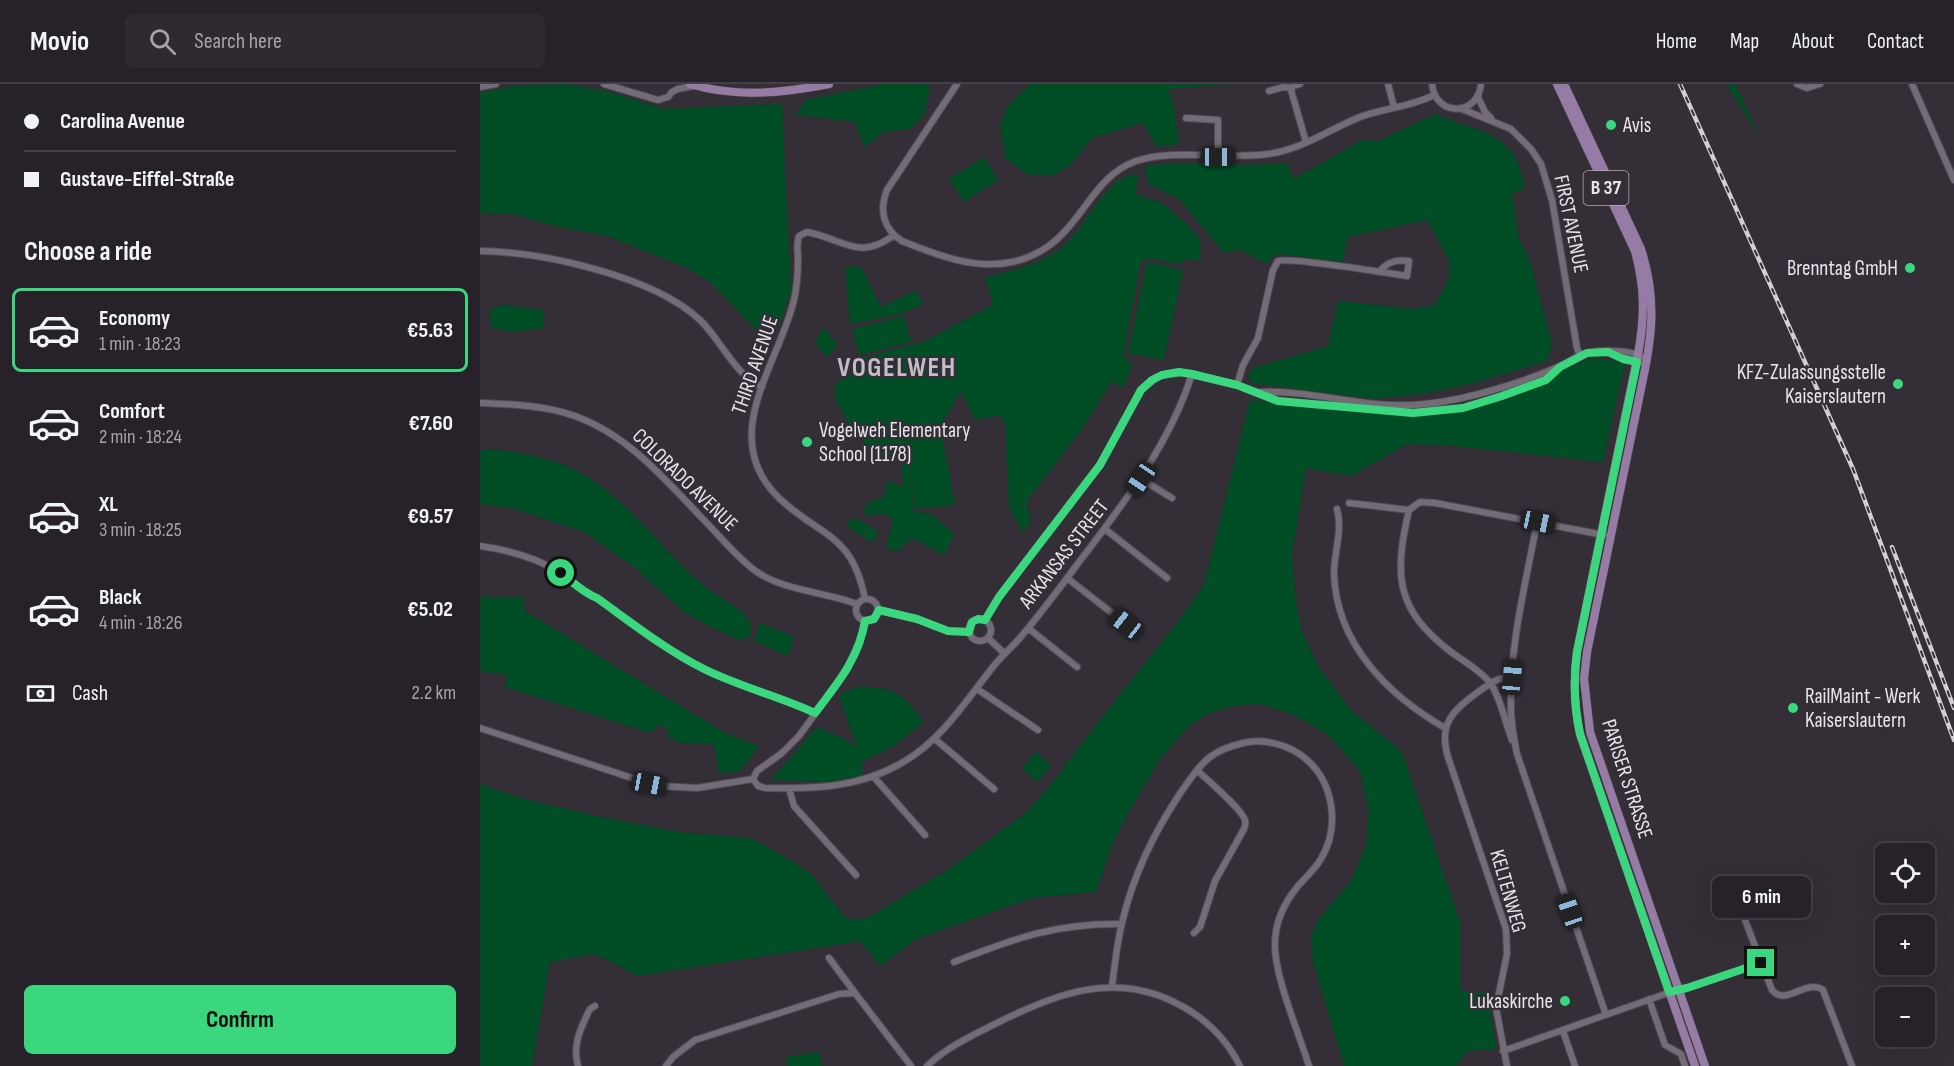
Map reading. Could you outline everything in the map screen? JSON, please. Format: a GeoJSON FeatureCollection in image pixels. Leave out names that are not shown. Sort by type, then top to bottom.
{"type":"FeatureCollection","features":[{"type":"Feature","properties":{"kind":"main road"},"geometry":{"type":"LineString","coordinates":[[692,85],[748,94],[829,84]]}},
{"type":"Feature","properties":{"kind":"main road","name":"PARISER STRASSE"},"geometry":{"type":"LineString","coordinates":[[1557,84],[1635,251],[1640,271],[1644,310],[1638,358],[1577,652],[1573,679],[1575,708],[1580,734],[1695,1066]]}},
{"type":"Feature","properties":{"kind":"main road","name":"PARISER STRASSE"},"geometry":{"type":"LineString","coordinates":[[1564,84],[1630,224],[1647,269],[1652,294],[1653,317],[1647,362],[1587,652],[1584,679],[1586,706],[1590,732],[1705,1066]]}},
{"type":"Feature","properties":{"kind":"street"},"geometry":{"type":"LineString","coordinates":[[480,87],[496,84]]}},
{"type":"Feature","properties":{"kind":"street"},"geometry":{"type":"LineString","coordinates":[[604,84],[658,100],[668,97],[672,92],[673,84]]}},
{"type":"Feature","properties":{"kind":"street"},"geometry":{"type":"LineString","coordinates":[[957,84],[887,190],[882,211],[893,236],[913,246],[973,264],[1021,260],[1045,250],[1056,241],[1108,180],[1125,166],[1137,161],[1165,156],[1218,157],[1270,154],[1306,142],[1360,117],[1434,96],[1432,84]]}},
{"type":"Feature","properties":{"kind":"street"},"geometry":{"type":"LineString","coordinates":[[1269,91],[1284,87],[1291,88],[1300,84]]}},
{"type":"Feature","properties":{"kind":"street"},"geometry":{"type":"LineString","coordinates":[[1388,84],[1394,108]]}},
{"type":"Feature","properties":{"kind":"street"},"geometry":{"type":"LineString","coordinates":[[1462,109],[1478,97],[1481,84]]}},
{"type":"Feature","properties":{"kind":"street"},"geometry":{"type":"LineString","coordinates":[[1797,84],[1807,88],[1820,84]]}},
{"type":"Feature","properties":{"kind":"street"},"geometry":{"type":"LineString","coordinates":[[672,92],[692,85]]}},
{"type":"Feature","properties":{"kind":"street"},"geometry":{"type":"LineString","coordinates":[[1911,85],[1954,180]]}},
{"type":"Feature","properties":{"kind":"street"},"geometry":{"type":"LineString","coordinates":[[1291,88],[1306,142]]}},
{"type":"Feature","properties":{"kind":"street","name":"FIRST AVENUE"},"geometry":{"type":"LineString","coordinates":[[1434,96],[1449,108],[1462,109],[1494,120],[1511,129],[1531,149],[1541,164],[1548,182],[1580,356]]}},
{"type":"Feature","properties":{"kind":"street","name":"FIRST AVENUE"},"geometry":{"type":"LineString","coordinates":[[1478,97],[1485,112],[1494,120]]}},
{"type":"Feature","properties":{"kind":"street"},"geometry":{"type":"LineString","coordinates":[[1186,118],[1218,120],[1218,157]]}},
{"type":"Feature","properties":{"kind":"street","name":"THIRD AVENUE"},"geometry":{"type":"LineString","coordinates":[[865,599],[858,573],[845,548],[773,491],[762,474],[755,455],[751,428],[754,407],[795,297],[799,236],[807,232],[864,249],[882,244],[893,236]]}},
{"type":"Feature","properties":{"kind":"street"},"geometry":{"type":"LineString","coordinates":[[480,251],[529,254],[587,268],[635,283],[668,298],[698,319],[741,372],[762,387]]}},
{"type":"Feature","properties":{"kind":"street"},"geometry":{"type":"LineString","coordinates":[[1237,385],[1258,338],[1273,270],[1278,261],[1286,260],[1407,276],[1408,261],[1399,260],[1387,263],[1379,272]]}},
{"type":"Feature","properties":{"kind":"street"},"geometry":{"type":"LineString","coordinates":[[1257,392],[1280,392],[1408,406],[1439,402],[1493,390],[1560,367],[1580,356],[1594,352],[1608,352],[1623,359],[1638,358],[1647,362]]}},
{"type":"Feature","properties":{"kind":"street"},"geometry":{"type":"LineString","coordinates":[[985,620],[999,597],[1100,465],[1141,390],[1162,375],[1179,372],[1192,374],[1237,385],[1278,401],[1378,412],[1413,413],[1469,406],[1502,396],[1546,380],[1560,367]]}},
{"type":"Feature","properties":{"kind":"street","name":"ARKANSAS STREET"},"geometry":{"type":"LineString","coordinates":[[753,779],[761,787],[837,786],[873,776],[903,762],[935,739],[1028,628],[1141,479],[1177,412],[1192,374]]}},
{"type":"Feature","properties":{"kind":"street"},"geometry":{"type":"LineString","coordinates":[[1436,411],[1435,407],[1439,402]]}},
{"type":"Feature","properties":{"kind":"street","name":"COLORADO AVENUE"},"geometry":{"type":"LineString","coordinates":[[480,403],[556,411],[583,419],[604,429],[641,456],[741,558],[760,574],[781,584],[827,594],[857,604]]}},
{"type":"Feature","properties":{"kind":"street"},"geometry":{"type":"LineString","coordinates":[[1141,479],[1172,498]]}},
{"type":"Feature","properties":{"kind":"street"},"geometry":{"type":"LineString","coordinates":[[1606,1015],[1491,683],[1436,640],[1419,621],[1406,601],[1399,568],[1409,510],[1416,504],[1427,502],[1611,537]]}},
{"type":"Feature","properties":{"kind":"street"},"geometry":{"type":"LineString","coordinates":[[1349,503],[1409,510]]}},
{"type":"Feature","properties":{"kind":"street"},"geometry":{"type":"LineString","coordinates":[[1337,509],[1339,522],[1334,577],[1342,618],[1354,644],[1370,668],[1392,690],[1445,728],[1455,709],[1496,679],[1512,677]]}},
{"type":"Feature","properties":{"kind":"street"},"geometry":{"type":"LineString","coordinates":[[1517,754],[1511,711],[1515,639],[1538,522]]}},
{"type":"Feature","properties":{"kind":"street"},"geometry":{"type":"LineString","coordinates":[[1105,529],[1167,578]]}},
{"type":"Feature","properties":{"kind":"street"},"geometry":{"type":"LineString","coordinates":[[480,546],[529,557],[546,564],[578,586],[585,594],[597,598],[688,660],[724,678],[815,713]]}},
{"type":"Feature","properties":{"kind":"street"},"geometry":{"type":"LineString","coordinates":[[1067,578],[1126,624]]}},
{"type":"Feature","properties":{"kind":"street"},"geometry":{"type":"LineString","coordinates":[[879,610],[874,619],[865,621],[856,615],[857,604],[865,599],[874,601],[879,610],[917,619],[948,631],[969,632]]}},
{"type":"Feature","properties":{"kind":"street"},"geometry":{"type":"LineString","coordinates":[[978,619],[985,620],[990,627],[988,638],[977,641],[969,632],[972,622],[978,619]]}},
{"type":"Feature","properties":{"kind":"street"},"geometry":{"type":"LineString","coordinates":[[480,728],[635,780],[662,786],[697,788],[753,779],[757,771],[791,745],[854,659],[865,621]]}},
{"type":"Feature","properties":{"kind":"street"},"geometry":{"type":"LineString","coordinates":[[1028,628],[1077,667]]}},
{"type":"Feature","properties":{"kind":"street"},"geometry":{"type":"LineString","coordinates":[[988,638],[1005,654]]}},
{"type":"Feature","properties":{"kind":"street"},"geometry":{"type":"LineString","coordinates":[[978,689],[1038,730]]}},
{"type":"Feature","properties":{"kind":"street","name":"KELTENWEG"},"geometry":{"type":"LineString","coordinates":[[1445,728],[1445,746],[1506,929],[1507,954],[1496,1008],[1507,1066]]}},
{"type":"Feature","properties":{"kind":"street"},"geometry":{"type":"LineString","coordinates":[[935,739],[994,789]]}},
{"type":"Feature","properties":{"kind":"street"},"geometry":{"type":"LineString","coordinates":[[1112,986],[1122,924],[1130,893],[1151,842],[1165,816],[1197,770],[1211,756],[1230,746],[1249,742],[1268,742],[1289,748],[1305,758],[1319,773],[1329,794],[1332,816],[1326,849],[1322,858],[1297,887],[1282,910],[1274,945],[1281,981],[1309,1066]]}},
{"type":"Feature","properties":{"kind":"street"},"geometry":{"type":"LineString","coordinates":[[1194,933],[1200,927],[1215,881],[1244,830],[1245,824],[1245,818],[1238,810],[1197,770]]}},
{"type":"Feature","properties":{"kind":"street"},"geometry":{"type":"LineString","coordinates":[[873,776],[925,835]]}},
{"type":"Feature","properties":{"kind":"street"},"geometry":{"type":"LineString","coordinates":[[789,788],[794,806],[856,875]]}},
{"type":"Feature","properties":{"kind":"street"},"geometry":{"type":"LineString","coordinates":[[1730,881],[1772,990],[1776,995],[1782,996],[1810,987],[1817,986],[1823,990],[1852,1066]]}},
{"type":"Feature","properties":{"kind":"street"},"geometry":{"type":"LineString","coordinates":[[954,962],[1010,940],[1044,930],[1069,926],[1122,924]]}},
{"type":"Feature","properties":{"kind":"street"},"geometry":{"type":"LineString","coordinates":[[829,958],[911,1066]]}},
{"type":"Feature","properties":{"kind":"street"},"geometry":{"type":"LineString","coordinates":[[1503,1051],[1669,992],[1679,991],[1761,963]]}},
{"type":"Feature","properties":{"kind":"street"},"geometry":{"type":"LineString","coordinates":[[927,1066],[949,1048],[1032,1005],[1074,992],[1112,986],[1153,993],[1195,1013],[1220,1036],[1233,1052],[1240,1066]]}},
{"type":"Feature","properties":{"kind":"street"},"geometry":{"type":"LineString","coordinates":[[666,1066],[673,1057],[695,1040],[839,994],[855,993]]}},
{"type":"Feature","properties":{"kind":"street"},"geometry":{"type":"LineString","coordinates":[[1649,999],[1665,1045],[1681,1054],[1685,1066]]}},
{"type":"Feature","properties":{"kind":"street"},"geometry":{"type":"LineString","coordinates":[[578,1066],[576,1041],[590,1009],[595,1006]]}},
{"type":"Feature","properties":{"kind":"street"},"geometry":{"type":"LineString","coordinates":[[1563,1031],[1575,1066]]}},
{"type":"Feature","properties":{"kind":"green space"},"geometry":{"type":"Polygon","coordinates":[[[566,84],[606,91],[664,109],[782,104],[791,291],[779,326],[755,329],[710,282],[687,268],[607,236],[554,226],[517,215],[480,213],[480,93],[513,86],[566,84]]]}},
{"type":"Feature","properties":{"kind":"green space"},"geometry":{"type":"Polygon","coordinates":[[[884,84],[926,84],[930,89],[924,115],[910,129],[884,132],[864,147],[855,122],[796,115],[805,100],[884,84]]]}},
{"type":"Feature","properties":{"kind":"green space"},"geometry":{"type":"Polygon","coordinates":[[[1030,84],[1232,84],[1168,89],[1174,107],[1179,145],[1156,146],[1143,123],[1092,138],[1072,163],[1055,175],[1028,175],[1005,158],[1000,124],[1007,107],[1030,84]]]}},
{"type":"Feature","properties":{"kind":"green space"},"geometry":{"type":"Polygon","coordinates":[[[1726,84],[1734,84],[1737,88],[1761,139],[1726,84]]]}},
{"type":"Feature","properties":{"kind":"green space"},"geometry":{"type":"Polygon","coordinates":[[[1436,114],[1494,136],[1513,154],[1520,169],[1525,189],[1512,193],[1519,240],[1529,258],[1552,343],[1547,361],[1474,383],[1427,393],[1375,399],[1251,383],[1248,374],[1255,367],[1328,346],[1338,301],[1414,309],[1435,305],[1449,278],[1449,260],[1427,220],[1348,237],[1343,262],[1278,254],[1272,257],[1267,264],[1238,249],[1224,253],[1179,199],[1148,184],[1145,166],[1180,163],[1268,165],[1286,163],[1294,179],[1362,140],[1378,141],[1436,114]]]}},
{"type":"Feature","properties":{"kind":"green space"},"geometry":{"type":"Polygon","coordinates":[[[984,157],[998,180],[964,202],[949,179],[984,157]]]}},
{"type":"Feature","properties":{"kind":"green space"},"geometry":{"type":"Polygon","coordinates":[[[1138,174],[1136,195],[1162,203],[1187,224],[1200,239],[1201,261],[1187,259],[1177,264],[1149,258],[1141,261],[1123,356],[1132,364],[1124,388],[1112,381],[1082,429],[1026,502],[1031,521],[1023,533],[1009,507],[1005,423],[999,415],[975,420],[961,391],[940,426],[922,429],[909,436],[910,439],[942,435],[955,505],[914,509],[910,456],[913,511],[931,514],[954,534],[944,555],[912,538],[897,551],[886,548],[893,519],[885,514],[864,515],[866,504],[884,497],[887,480],[903,487],[901,459],[875,452],[858,437],[835,401],[835,384],[857,370],[857,359],[923,342],[993,305],[985,277],[1019,269],[1052,255],[1070,240],[1110,188],[1125,177],[1138,174]]]}},
{"type":"Feature","properties":{"kind":"green space"},"geometry":{"type":"Polygon","coordinates":[[[1147,262],[1183,270],[1164,360],[1128,353],[1147,262]]]}},
{"type":"Feature","properties":{"kind":"green space"},"geometry":{"type":"Polygon","coordinates":[[[845,266],[861,267],[881,307],[916,290],[923,304],[901,314],[850,324],[845,266]]]}},
{"type":"Feature","properties":{"kind":"green space"},"geometry":{"type":"Polygon","coordinates":[[[506,305],[544,310],[543,328],[513,332],[491,328],[490,308],[506,305]]]}},
{"type":"Feature","properties":{"kind":"green space"},"geometry":{"type":"Polygon","coordinates":[[[904,316],[911,342],[859,355],[852,329],[904,316]]]}},
{"type":"Feature","properties":{"kind":"green space"},"geometry":{"type":"Polygon","coordinates":[[[824,327],[838,346],[826,357],[815,342],[824,327]]]}},
{"type":"Feature","properties":{"kind":"green space"},"geometry":{"type":"Polygon","coordinates":[[[1595,358],[1625,363],[1603,462],[1453,446],[1407,444],[1351,476],[1306,468],[1292,554],[1301,630],[1318,666],[1350,709],[1402,752],[1460,922],[1460,991],[1492,993],[1491,1019],[1497,1049],[1468,1051],[1456,1066],[1344,1066],[1313,962],[1311,936],[1318,920],[1350,882],[1366,846],[1369,812],[1360,771],[1327,734],[1292,714],[1259,704],[1233,706],[1207,714],[1188,727],[1160,759],[1122,824],[1096,892],[1032,898],[916,939],[880,966],[860,941],[638,976],[595,954],[550,962],[532,1066],[480,1066],[480,784],[523,799],[601,817],[680,832],[751,838],[811,874],[845,917],[853,920],[869,917],[949,869],[1027,812],[1179,620],[1204,585],[1250,400],[1382,413],[1447,411],[1512,396],[1573,365],[1595,358]]]}},
{"type":"Feature","properties":{"kind":"green space"},"geometry":{"type":"Polygon","coordinates":[[[496,449],[559,463],[597,483],[614,496],[687,571],[746,616],[751,624],[750,635],[742,641],[684,612],[636,569],[586,533],[512,508],[480,504],[480,450],[496,449]]]}},
{"type":"Feature","properties":{"kind":"green space"},"geometry":{"type":"Polygon","coordinates":[[[858,519],[878,532],[874,541],[869,541],[847,526],[848,521],[858,519]]]}},
{"type":"Feature","properties":{"kind":"green space"},"geometry":{"type":"Polygon","coordinates":[[[480,597],[522,597],[525,611],[725,733],[759,746],[740,771],[719,774],[714,744],[681,743],[668,737],[668,730],[658,724],[650,733],[505,687],[507,675],[480,671],[480,597]]]}},
{"type":"Feature","properties":{"kind":"green space"},"geometry":{"type":"Polygon","coordinates":[[[760,623],[794,637],[788,656],[754,641],[760,623]]]}},
{"type":"Feature","properties":{"kind":"green space"},"geometry":{"type":"Polygon","coordinates":[[[856,687],[879,688],[896,693],[910,704],[924,722],[891,748],[862,761],[863,775],[832,782],[771,780],[817,727],[843,738],[857,748],[839,695],[856,687]]]}},
{"type":"Feature","properties":{"kind":"green space"},"geometry":{"type":"Polygon","coordinates":[[[1035,752],[1051,765],[1038,782],[1022,769],[1035,752]]]}},
{"type":"Feature","properties":{"kind":"green space"},"geometry":{"type":"Polygon","coordinates":[[[819,1052],[822,1066],[788,1066],[786,1057],[819,1052]]]}},
{"type":"Feature","properties":{"kind":"railway"},"geometry":{"type":"LineString","coordinates":[[1680,84],[1853,469],[1954,740]]}},
{"type":"Feature","properties":{"kind":"railway"},"geometry":{"type":"LineString","coordinates":[[1892,547],[1954,708]]}},
{"type":"Feature","properties":{"kind":"place","name":"Avis"},"geometry":{"type":"Point","coordinates":[1611,125]}},
{"type":"Feature","properties":{"kind":"place","name":"Brenntag GmbH"},"geometry":{"type":"Point","coordinates":[1910,268]}},
{"type":"Feature","properties":{"kind":"place","name":"KFZ-Zulassungsstelle Kaiserslautern"},"geometry":{"type":"Point","coordinates":[1898,384]}},
{"type":"Feature","properties":{"kind":"place","name":"Vogelweh Elementary School (1178)"},"geometry":{"type":"Point","coordinates":[807,442]}},
{"type":"Feature","properties":{"kind":"place","name":"RailMaint - Werk Kaiserslautern"},"geometry":{"type":"Point","coordinates":[1793,708]}},
{"type":"Feature","properties":{"kind":"place","name":"Lukaskirche"},"geometry":{"type":"Point","coordinates":[1565,1001]}},
{"type":"Feature","properties":{"kind":"district","name":"VOGELWEH"},"geometry":{"type":"Point","coordinates":[897,368]}},
{"type":"Feature","properties":{"kind":"route"},"geometry":{"type":"LineString","coordinates":[[561,573],[585,594],[597,598],[658,641],[704,669],[815,713],[854,659],[865,621],[872,621],[879,610],[932,623],[956,633],[969,632],[972,622],[978,619],[985,620],[999,597],[1100,465],[1137,395],[1157,377],[1185,373],[1237,385],[1278,401],[1378,412],[1413,413],[1463,408],[1502,396],[1546,380],[1570,360],[1587,353],[1608,352],[1637,362],[1577,652],[1573,679],[1580,734],[1669,992],[1679,991],[1761,963]]}}]}
